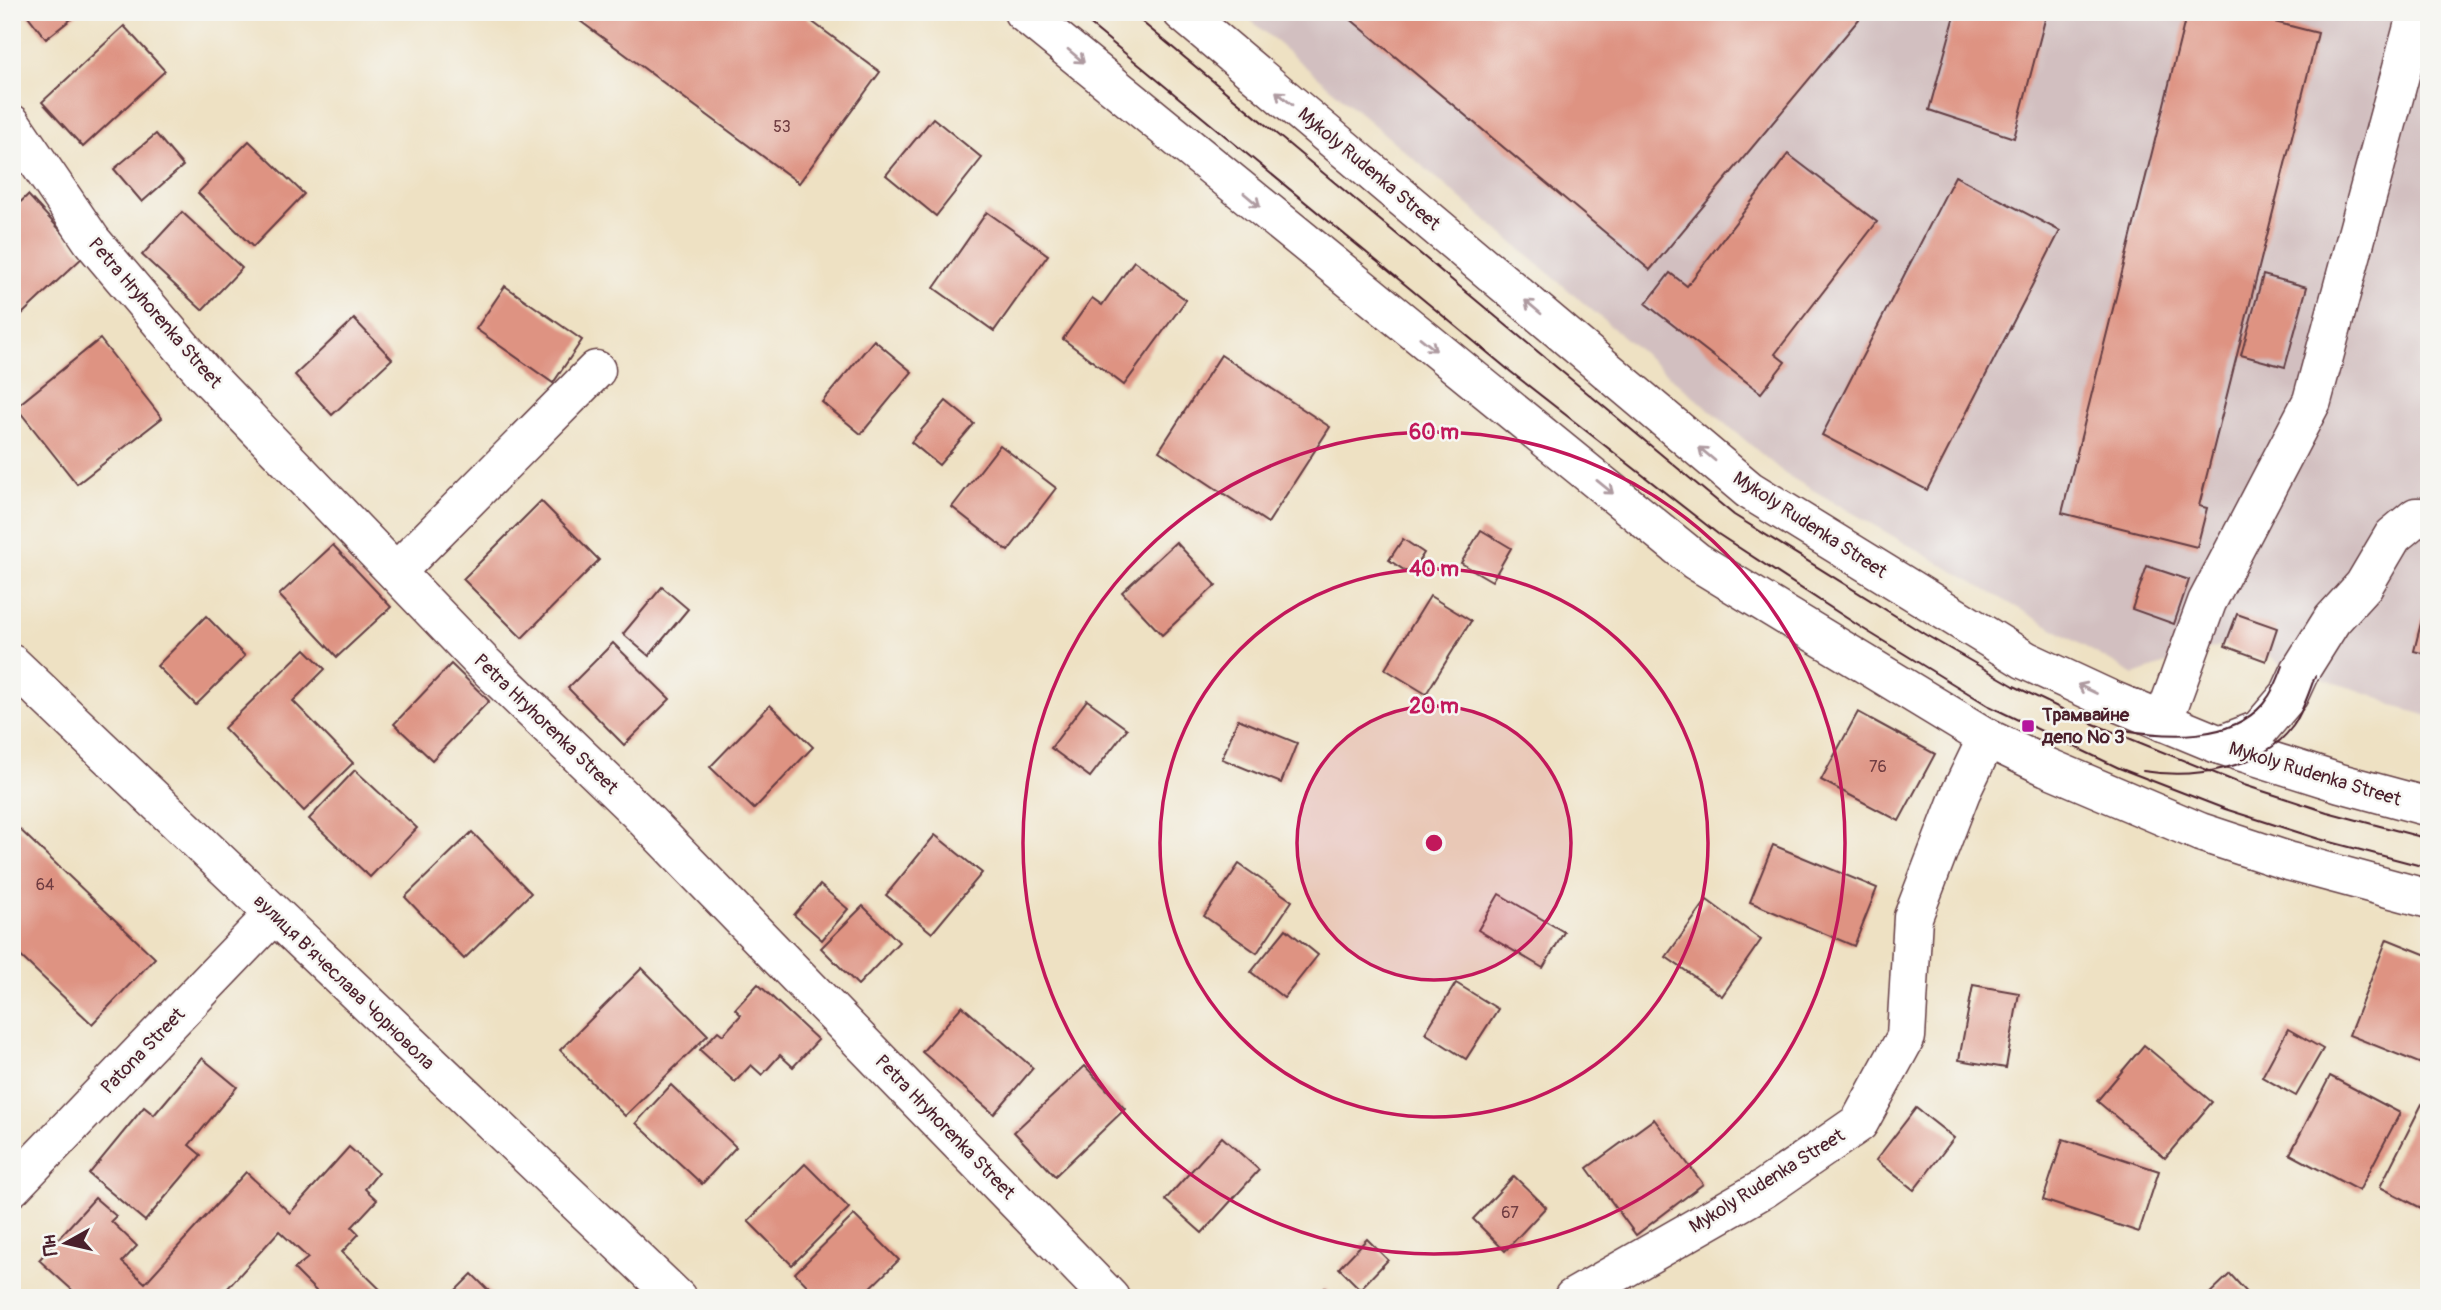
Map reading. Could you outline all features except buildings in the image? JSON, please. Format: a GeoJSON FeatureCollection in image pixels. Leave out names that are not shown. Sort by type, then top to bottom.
{"type":"FeatureCollection","features":[{"type":"Feature","properties":{"kind":"street"},"geometry":{"type":"LineString","coordinates":[[1024,12],[1696,561],[1987,738],[2107,794],[2200,832],[2288,861],[2429,899]]}},
{"type":"Feature","properties":{"kind":"street","name":"Mykoly Rudenka Street"},"geometry":{"type":"LineString","coordinates":[[1182,12],[1749,490],[2025,660],[2220,745],[2340,783],[2429,807]]}},
{"type":"Feature","properties":{"kind":"street"},"geometry":{"type":"LineString","coordinates":[[2163,722],[2207,602],[2312,401],[2417,12]]}},
{"type":"Feature","properties":{"kind":"street","name":"Petra Hryhorenka Street"},"geometry":{"type":"LineString","coordinates":[[12,124],[92,241],[203,372],[482,662],[647,821],[1110,1298]]}},
{"type":"Feature","properties":{"kind":"street"},"geometry":{"type":"LineString","coordinates":[[396,572],[596,370]]}},
{"type":"Feature","properties":{"kind":"street"},"geometry":{"type":"LineString","coordinates":[[2220,745],[2259,730],[2289,695],[2300,671],[2332,620],[2364,584],[2393,536],[2416,517],[2429,517]]}},
{"type":"Feature","properties":{"kind":"street","name":"вулиця В'ячеслава Чорновола"},"geometry":{"type":"LineString","coordinates":[[12,664],[677,1298]]}},
{"type":"Feature","properties":{"kind":"street","name":"Mykoly Rudenka Street"},"geometry":{"type":"LineString","coordinates":[[1573,1298],[1765,1188],[1859,1123],[1906,1037],[1913,917],[1961,792],[1987,738]]}},
{"type":"Feature","properties":{"kind":"street","name":"Patona Street"},"geometry":{"type":"LineString","coordinates":[[12,1187],[273,915]]}},
{"type":"Feature","properties":{"kind":"shaded area"},"geometry":{"type":"Polygon","coordinates":[[[1241,12],[2429,12],[2429,716],[2396,707],[2373,695],[2283,666],[2245,637],[2134,675],[1785,474],[1241,12]]]}},
{"type":"Feature","properties":{"kind":"tram line"},"geometry":{"type":"LineString","coordinates":[[1075,12],[1511,372],[1718,534],[1862,628],[1989,706],[2119,768],[2225,809],[2319,839],[2429,868]]}},
{"type":"Feature","properties":{"kind":"tram line"},"geometry":{"type":"LineString","coordinates":[[1130,12],[1734,515],[1926,635],[2014,686],[2089,722],[2244,785],[2327,812],[2429,839]]}},
{"type":"Feature","properties":{"kind":"tram line"},"geometry":{"type":"LineString","coordinates":[[2123,730],[2178,735],[2216,731],[2233,725],[2263,704],[2283,666]]}},
{"type":"Feature","properties":{"kind":"tram line"},"geometry":{"type":"LineString","coordinates":[[2143,771],[2183,774],[2204,772],[2245,762],[2263,753],[2293,726],[2315,676]]}},
{"type":"Feature","properties":{"kind":"place","name":"Трамвайне депо № 3"},"geometry":{"type":"Point","coordinates":[2028,726]}}]}
